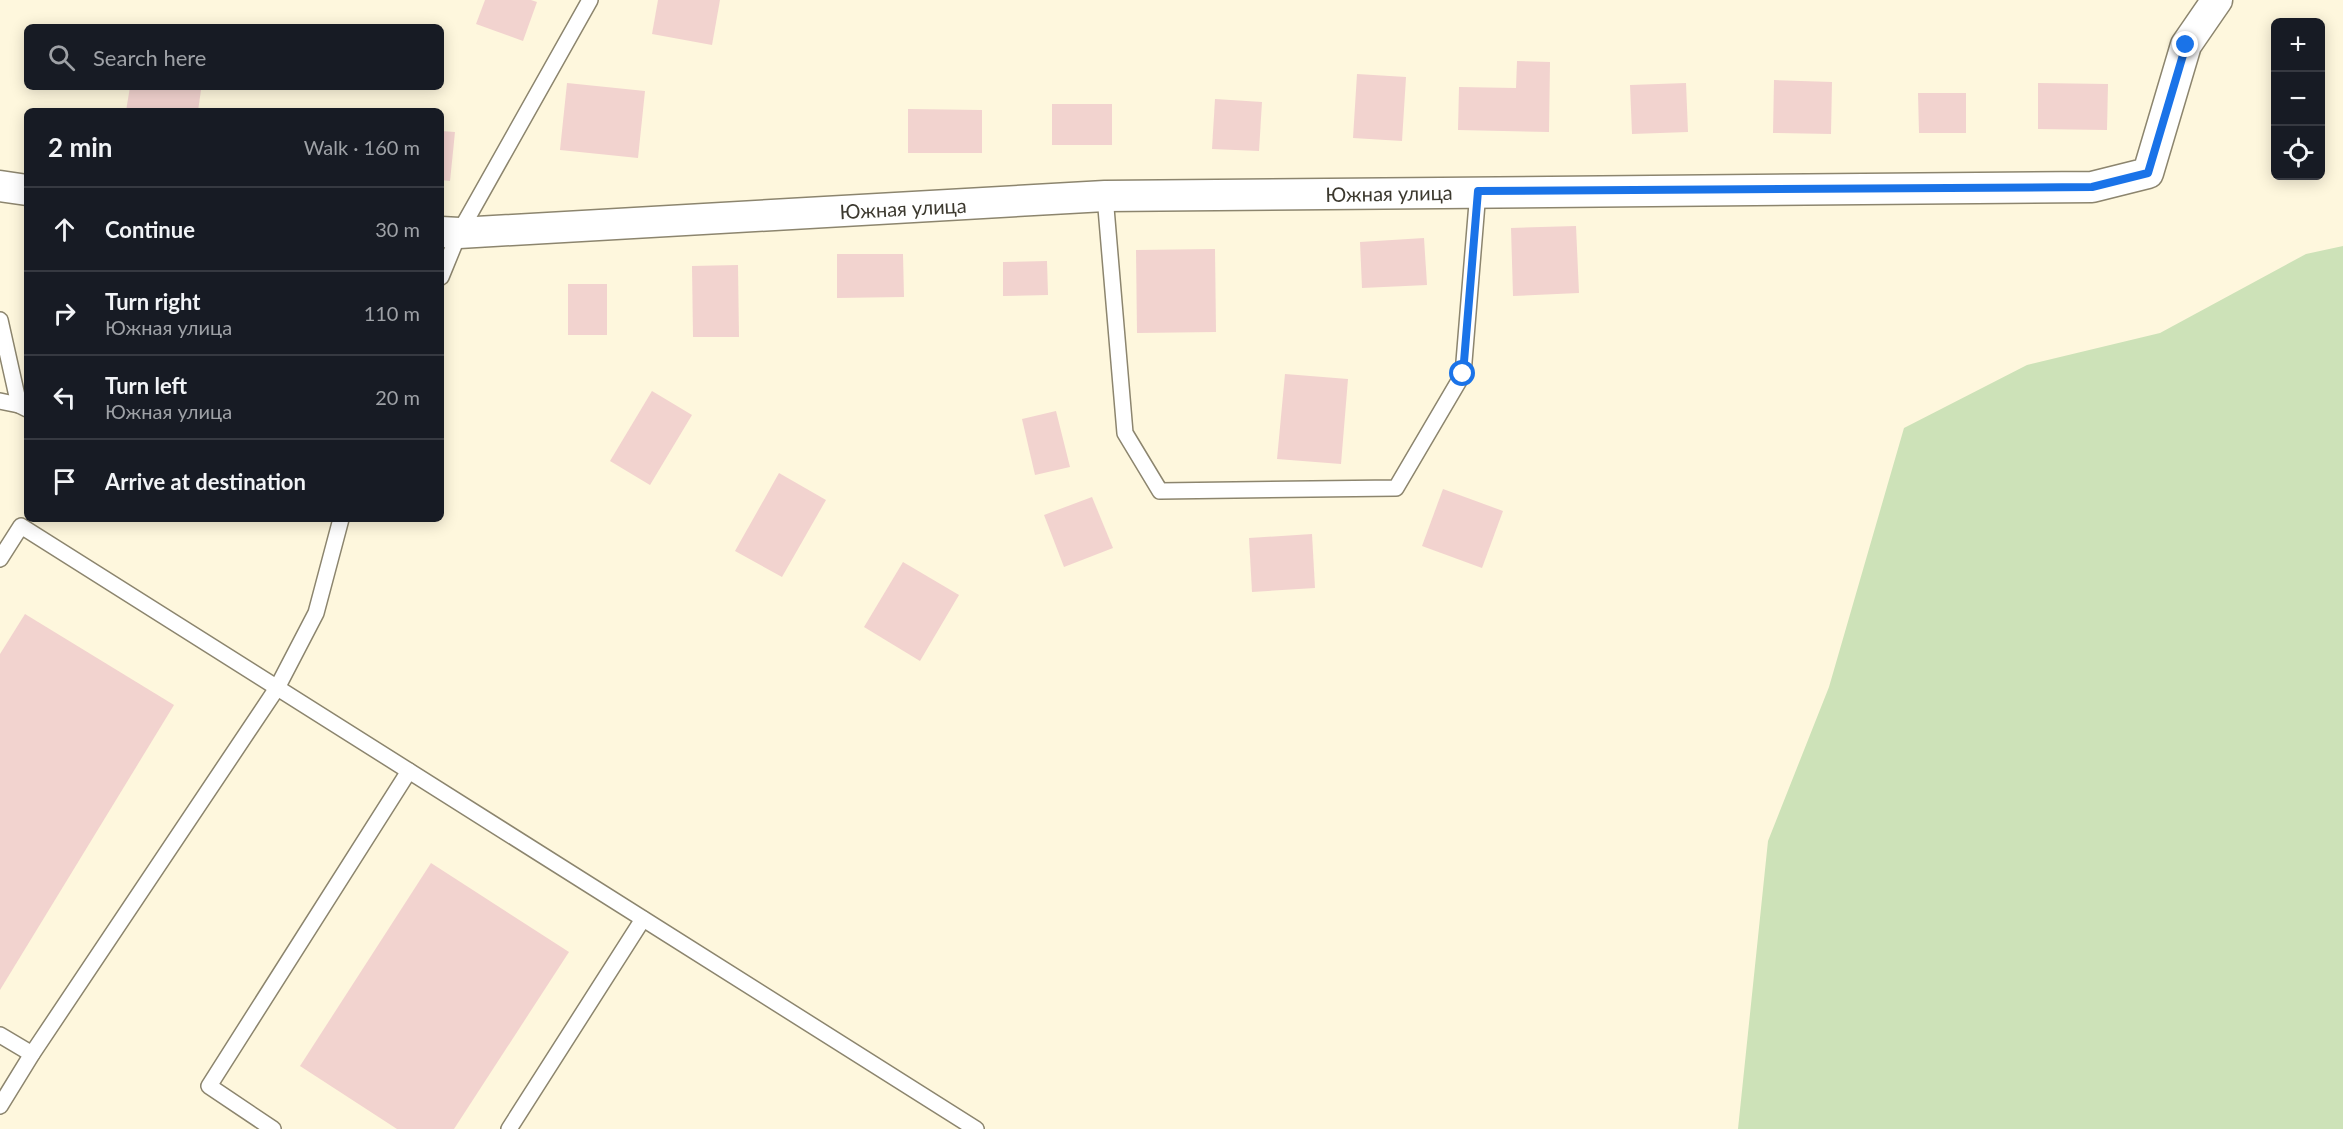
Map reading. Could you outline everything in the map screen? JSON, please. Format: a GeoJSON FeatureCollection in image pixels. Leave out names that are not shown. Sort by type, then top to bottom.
{"type":"FeatureCollection","features":[{"type":"Feature","properties":{"kind":"street","name":"Южная улица"},"geometry":{"type":"LineString","coordinates":[[450,232],[1105,196],[2092,187],[2148,173],[2186,45],[2217,0]]}},
{"type":"Feature","properties":{"kind":"street"},"geometry":{"type":"LineString","coordinates":[[0,186],[24,190]]}},
{"type":"Feature","properties":{"kind":"lane"},"geometry":{"type":"LineString","coordinates":[[444,262],[450,232],[590,0]]}},
{"type":"Feature","properties":{"kind":"lane"},"geometry":{"type":"LineString","coordinates":[[1105,196],[1125,433],[1160,491],[1395,488],[1463,374],[1478,191]]}},
{"type":"Feature","properties":{"kind":"lane"},"geometry":{"type":"LineString","coordinates":[[0,320],[23,407],[0,401]]}},
{"type":"Feature","properties":{"kind":"lane"},"geometry":{"type":"LineString","coordinates":[[0,1106],[32,1054],[277,688],[316,613],[340,522]]}},
{"type":"Feature","properties":{"kind":"lane"},"geometry":{"type":"LineString","coordinates":[[0,559],[21,526],[976,1129]]}},
{"type":"Feature","properties":{"kind":"lane"},"geometry":{"type":"LineString","coordinates":[[273,1129],[209,1086],[409,771]]}},
{"type":"Feature","properties":{"kind":"lane"},"geometry":{"type":"LineString","coordinates":[[509,1129],[643,919]]}},
{"type":"Feature","properties":{"kind":"lane"},"geometry":{"type":"LineString","coordinates":[[0,1035],[32,1054]]}},
{"type":"Feature","properties":{"kind":"green space"},"geometry":{"type":"Polygon","coordinates":[[[2343,246],[2343,1129],[1738,1129],[1768,841],[1829,687],[1904,428],[2027,365],[2160,333],[2306,254],[2343,246]]]}},
{"type":"Feature","properties":{"kind":"building"},"geometry":{"type":"Polygon","coordinates":[[[485,0],[537,2],[523,41],[476,24],[485,0]]]}},
{"type":"Feature","properties":{"kind":"building"},"geometry":{"type":"Polygon","coordinates":[[[658,0],[720,0],[712,45],[652,34],[658,0]]]}},
{"type":"Feature","properties":{"kind":"building"},"geometry":{"type":"Polygon","coordinates":[[[1517,61],[1550,62],[1549,132],[1458,130],[1459,87],[1516,88],[1517,61]]]}},
{"type":"Feature","properties":{"kind":"building"},"geometry":{"type":"Polygon","coordinates":[[[1357,74],[1406,77],[1402,141],[1353,138],[1357,74]]]}},
{"type":"Feature","properties":{"kind":"building"},"geometry":{"type":"Polygon","coordinates":[[[1774,80],[1832,82],[1831,134],[1773,133],[1774,80]]]}},
{"type":"Feature","properties":{"kind":"building"},"geometry":{"type":"Polygon","coordinates":[[[567,83],[645,91],[638,158],[560,150],[567,83]]]}},
{"type":"Feature","properties":{"kind":"building"},"geometry":{"type":"Polygon","coordinates":[[[1686,83],[1688,132],[1632,134],[1630,85],[1686,83]]]}},
{"type":"Feature","properties":{"kind":"building"},"geometry":{"type":"Polygon","coordinates":[[[2038,83],[2108,84],[2107,130],[2038,129],[2038,83]]]}},
{"type":"Feature","properties":{"kind":"building"},"geometry":{"type":"Polygon","coordinates":[[[130,90],[201,90],[198,108],[126,108],[130,90]]]}},
{"type":"Feature","properties":{"kind":"building"},"geometry":{"type":"Polygon","coordinates":[[[1918,93],[1966,93],[1966,133],[1919,133],[1918,93]]]}},
{"type":"Feature","properties":{"kind":"building"},"geometry":{"type":"Polygon","coordinates":[[[1215,99],[1262,102],[1259,151],[1212,149],[1215,99]]]}},
{"type":"Feature","properties":{"kind":"building"},"geometry":{"type":"Polygon","coordinates":[[[1052,104],[1112,104],[1112,145],[1052,145],[1052,104]]]}},
{"type":"Feature","properties":{"kind":"building"},"geometry":{"type":"Polygon","coordinates":[[[908,109],[982,110],[982,153],[908,153],[908,109]]]}},
{"type":"Feature","properties":{"kind":"building"},"geometry":{"type":"Polygon","coordinates":[[[444,131],[455,132],[450,181],[444,180],[444,131]]]}},
{"type":"Feature","properties":{"kind":"building"},"geometry":{"type":"Polygon","coordinates":[[[1576,226],[1579,293],[1513,296],[1511,228],[1576,226]]]}},
{"type":"Feature","properties":{"kind":"building"},"geometry":{"type":"Polygon","coordinates":[[[1424,238],[1427,285],[1362,288],[1360,242],[1424,238]]]}},
{"type":"Feature","properties":{"kind":"building"},"geometry":{"type":"Polygon","coordinates":[[[1215,249],[1216,332],[1137,333],[1136,250],[1215,249]]]}},
{"type":"Feature","properties":{"kind":"building"},"geometry":{"type":"Polygon","coordinates":[[[837,254],[903,254],[904,297],[837,298],[837,254]]]}},
{"type":"Feature","properties":{"kind":"building"},"geometry":{"type":"Polygon","coordinates":[[[1047,261],[1048,295],[1003,296],[1003,262],[1047,261]]]}},
{"type":"Feature","properties":{"kind":"building"},"geometry":{"type":"Polygon","coordinates":[[[738,265],[739,337],[693,337],[692,266],[738,265]]]}},
{"type":"Feature","properties":{"kind":"building"},"geometry":{"type":"Polygon","coordinates":[[[568,284],[607,284],[607,335],[568,335],[568,284]]]}},
{"type":"Feature","properties":{"kind":"building"},"geometry":{"type":"Polygon","coordinates":[[[1285,374],[1348,379],[1341,464],[1277,459],[1285,374]]]}},
{"type":"Feature","properties":{"kind":"building"},"geometry":{"type":"Polygon","coordinates":[[[652,391],[692,415],[650,485],[610,461],[652,391]]]}},
{"type":"Feature","properties":{"kind":"building"},"geometry":{"type":"Polygon","coordinates":[[[1056,411],[1070,467],[1035,475],[1022,419],[1056,411]]]}},
{"type":"Feature","properties":{"kind":"building"},"geometry":{"type":"Polygon","coordinates":[[[779,473],[826,500],[782,577],[735,551],[779,473]]]}},
{"type":"Feature","properties":{"kind":"building"},"geometry":{"type":"Polygon","coordinates":[[[1443,489],[1503,511],[1482,568],[1422,546],[1443,489]]]}},
{"type":"Feature","properties":{"kind":"building"},"geometry":{"type":"Polygon","coordinates":[[[1092,497],[1113,548],[1064,567],[1044,515],[1092,497]]]}},
{"type":"Feature","properties":{"kind":"building"},"geometry":{"type":"Polygon","coordinates":[[[1312,534],[1315,588],[1252,592],[1249,538],[1312,534]]]}},
{"type":"Feature","properties":{"kind":"building"},"geometry":{"type":"Polygon","coordinates":[[[903,562],[959,595],[920,661],[864,627],[903,562]]]}},
{"type":"Feature","properties":{"kind":"building"},"geometry":{"type":"Polygon","coordinates":[[[25,614],[174,705],[0,990],[0,654],[25,614]]]}},
{"type":"Feature","properties":{"kind":"building"},"geometry":{"type":"Polygon","coordinates":[[[431,863],[569,952],[454,1129],[397,1129],[300,1066],[431,863]]]}},
{"type":"Feature","properties":{"kind":"route"},"geometry":{"type":"LineString","coordinates":[[1463,374],[1478,191],[2092,187],[2148,173],[2186,45]]}}]}
